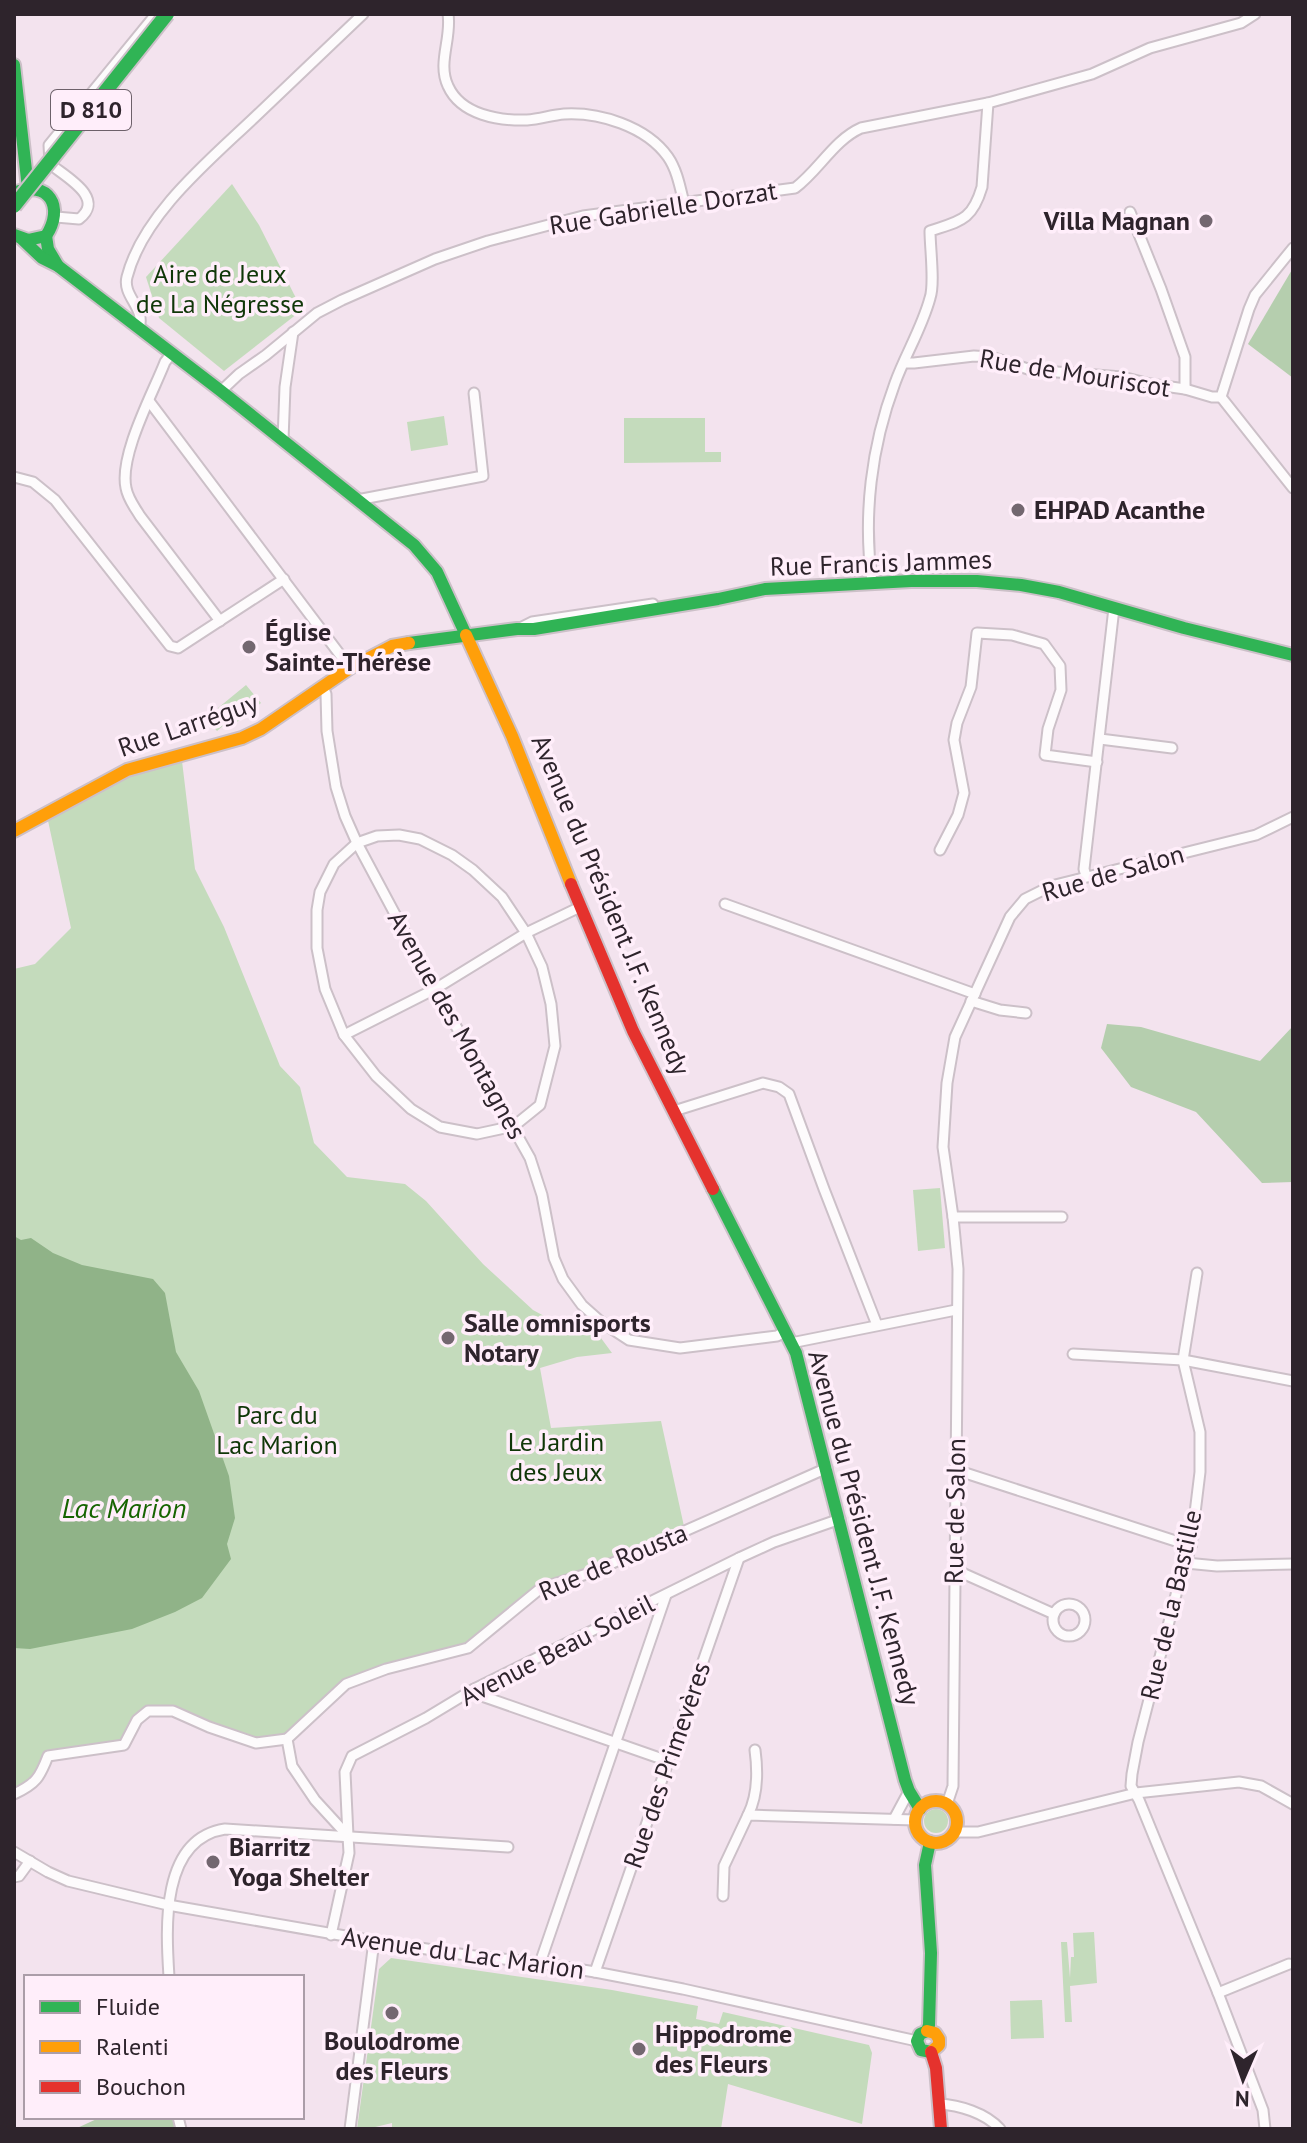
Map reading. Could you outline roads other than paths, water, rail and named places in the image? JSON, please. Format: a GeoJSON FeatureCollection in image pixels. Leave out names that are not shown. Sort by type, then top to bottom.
{"type":"FeatureCollection","features":[{"type":"Feature","properties":{"kind":"street"},"geometry":{"type":"LineString","coordinates":[[56,217],[79,219],[86,213],[89,198],[50,164],[49,145],[156,14]]}},
{"type":"Feature","properties":{"kind":"street","name":"D 810"},"geometry":{"type":"LineString","coordinates":[[14,206],[167,14]]}},
{"type":"Feature","properties":{"kind":"street"},"geometry":{"type":"LineString","coordinates":[[139,328],[140,313],[126,280],[140,246],[179,189],[363,14]]}},
{"type":"Feature","properties":{"kind":"street"},"geometry":{"type":"LineString","coordinates":[[448,14],[443,73],[454,97],[465,107],[482,115],[513,120],[562,114],[584,115],[631,128],[650,139],[667,155],[675,170],[684,203]]}},
{"type":"Feature","properties":{"kind":"street","name":"Rue Gabrielle Dorzat"},"geometry":{"type":"LineString","coordinates":[[221,391],[317,313],[435,259],[488,241],[583,216],[795,188],[848,134],[861,128],[988,103],[1092,74],[1150,48],[1241,23],[1255,14]]}},
{"type":"Feature","properties":{"kind":"street"},"geometry":{"type":"LineString","coordinates":[[14,65],[25,151],[21,190],[35,188],[49,196],[56,209],[56,217],[46,236],[35,240],[16,236]]}},
{"type":"Feature","properties":{"kind":"street"},"geometry":{"type":"LineString","coordinates":[[872,582],[868,517],[870,483],[883,425],[894,385],[932,296],[930,231],[964,220],[978,200],[982,187],[988,103]]}},
{"type":"Feature","properties":{"kind":"street"},"geometry":{"type":"LineString","coordinates":[[1130,212],[1185,357],[1185,389]]}},
{"type":"Feature","properties":{"kind":"street","name":"Avenue du Président J.F. Kennedy"},"geometry":{"type":"LineString","coordinates":[[16,236],[283,440],[414,545],[437,572],[512,736],[633,1031],[788,1337],[804,1380],[909,1791],[918,1814]]}},
{"type":"Feature","properties":{"kind":"street"},"geometry":{"type":"LineString","coordinates":[[46,236],[48,249],[58,266]]}},
{"type":"Feature","properties":{"kind":"street"},"geometry":{"type":"LineString","coordinates":[[1293,248],[1255,295],[1221,397],[1293,488]]}},
{"type":"Feature","properties":{"kind":"street"},"geometry":{"type":"LineString","coordinates":[[283,440],[285,387],[293,332]]}},
{"type":"Feature","properties":{"kind":"street"},"geometry":{"type":"LineString","coordinates":[[172,353],[165,362],[135,433],[125,485],[129,498],[220,621]]}},
{"type":"Feature","properties":{"kind":"street"},"geometry":{"type":"LineString","coordinates":[[266,355],[282,361],[288,368]]}},
{"type":"Feature","properties":{"kind":"street","name":"Rue de Mouriscot"},"geometry":{"type":"LineString","coordinates":[[904,363],[991,357],[1031,370],[1122,377],[1221,397]]}},
{"type":"Feature","properties":{"kind":"street"},"geometry":{"type":"LineString","coordinates":[[357,500],[483,476],[474,393]]}},
{"type":"Feature","properties":{"kind":"street"},"geometry":{"type":"LineString","coordinates":[[149,401],[350,668]]}},
{"type":"Feature","properties":{"kind":"street"},"geometry":{"type":"LineString","coordinates":[[14,477],[33,482],[55,500],[170,646],[178,648],[284,579]]}},
{"type":"Feature","properties":{"kind":"street","name":"Rue Francis Jammes"},"geometry":{"type":"LineString","coordinates":[[466,635],[534,629],[793,586],[949,580],[1055,591],[1168,624],[1293,655]]}},
{"type":"Feature","properties":{"kind":"street"},"geometry":{"type":"LineString","coordinates":[[1086,876],[1084,869],[1114,608]]}},
{"type":"Feature","properties":{"kind":"street"},"geometry":{"type":"LineString","coordinates":[[940,850],[958,815],[964,793],[954,740],[971,687],[977,633],[1012,635],[1044,644],[1060,666],[1061,690],[1048,729],[1045,755],[1097,762]]}},
{"type":"Feature","properties":{"kind":"street","name":"Rue Larréguy"},"geometry":{"type":"LineString","coordinates":[[14,831],[127,770],[242,738],[261,729],[350,668],[392,646],[466,635]]}},
{"type":"Feature","properties":{"kind":"street","name":"Avenue des Montagnes"},"geometry":{"type":"LineString","coordinates":[[323,687],[336,787],[345,816],[435,989],[530,1158],[542,1195],[554,1258],[563,1279],[582,1305],[629,1340],[680,1348],[788,1337]]}},
{"type":"Feature","properties":{"kind":"street"},"geometry":{"type":"LineString","coordinates":[[1100,739],[1172,748]]}},
{"type":"Feature","properties":{"kind":"street","name":"Rue de Salon"},"geometry":{"type":"LineString","coordinates":[[947,1804],[953,1786],[958,1269],[943,1147],[947,1083],[955,1037],[1010,917],[1025,899],[1051,886],[1086,876],[1256,835],[1293,817]]}},
{"type":"Feature","properties":{"kind":"street"},"geometry":{"type":"LineString","coordinates":[[399,835],[420,839],[452,855],[502,897],[526,933],[542,967],[551,1004],[555,1046],[540,1105],[514,1126],[477,1134],[440,1127],[411,1109],[376,1076],[344,1035],[325,989],[317,948],[317,910],[320,892],[334,864],[357,843],[377,836],[399,835]]}},
{"type":"Feature","properties":{"kind":"street"},"geometry":{"type":"LineString","coordinates":[[725,904],[1000,1010],[1026,1013]]}},
{"type":"Feature","properties":{"kind":"street"},"geometry":{"type":"LineString","coordinates":[[344,1035],[435,989],[526,933],[580,907]]}},
{"type":"Feature","properties":{"kind":"street"},"geometry":{"type":"LineString","coordinates":[[674,1111],[763,1083],[779,1087],[789,1094],[877,1325]]}},
{"type":"Feature","properties":{"kind":"street"},"geometry":{"type":"LineString","coordinates":[[953,1217],[1062,1217]]}},
{"type":"Feature","properties":{"kind":"street","name":"Rue de la Bastille"},"geometry":{"type":"LineString","coordinates":[[1136,1793],[1131,1786],[1138,1742],[1191,1546],[1201,1451],[1200,1432],[1183,1360],[1197,1273]]}},
{"type":"Feature","properties":{"kind":"street"},"geometry":{"type":"LineString","coordinates":[[788,1337],[956,1310]]}},
{"type":"Feature","properties":{"kind":"street"},"geometry":{"type":"LineString","coordinates":[[1073,1354],[1183,1360],[1293,1381]]}},
{"type":"Feature","properties":{"kind":"street","name":"Rue de Rousta"},"geometry":{"type":"LineString","coordinates":[[287,1739],[346,1684],[386,1669],[468,1648],[541,1588],[590,1573],[827,1468]]}},
{"type":"Feature","properties":{"kind":"street"},"geometry":{"type":"LineString","coordinates":[[956,1470],[1191,1546]]}},
{"type":"Feature","properties":{"kind":"street","name":"Avenue Beau Soleil"},"geometry":{"type":"LineString","coordinates":[[331,1935],[349,1853],[345,1772],[352,1756],[474,1689],[739,1558],[840,1519]]}},
{"type":"Feature","properties":{"kind":"street","name":"Rue des Primevères"},"geometry":{"type":"LineString","coordinates":[[595,1972],[739,1558]]}},
{"type":"Feature","properties":{"kind":"street"},"geometry":{"type":"LineString","coordinates":[[1186,1563],[1217,1566],[1293,1564]]}},
{"type":"Feature","properties":{"kind":"street"},"geometry":{"type":"LineString","coordinates":[[955,1572],[1054,1614]]}},
{"type":"Feature","properties":{"kind":"street"},"geometry":{"type":"LineString","coordinates":[[540,1963],[666,1595]]}},
{"type":"Feature","properties":{"kind":"street"},"geometry":{"type":"LineString","coordinates":[[474,1689],[479,1695],[668,1761]]}},
{"type":"Feature","properties":{"kind":"street"},"geometry":{"type":"LineString","coordinates":[[14,1794],[34,1783],[48,1756],[124,1745],[137,1720],[148,1711],[173,1711],[256,1743],[287,1739],[292,1766],[315,1800],[348,1836]]}},
{"type":"Feature","properties":{"kind":"street"},"geometry":{"type":"LineString","coordinates":[[723,1896],[724,1866],[755,1802],[755,1750]]}},
{"type":"Feature","properties":{"kind":"street"},"geometry":{"type":"LineString","coordinates":[[954,1832],[978,1832],[1136,1793],[1239,1782],[1261,1786],[1293,1804]]}},
{"type":"Feature","properties":{"kind":"street"},"geometry":{"type":"LineString","coordinates":[[894,1819],[909,1791]]}},
{"type":"Feature","properties":{"kind":"street"},"geometry":{"type":"LineString","coordinates":[[1136,1793],[1263,2110],[1265,2129]]}},
{"type":"Feature","properties":{"kind":"street"},"geometry":{"type":"LineString","coordinates":[[748,1815],[894,1819],[918,1814],[929,1802],[941,1801],[952,1808],[957,1819],[954,1832],[944,1841],[930,1842],[919,1833],[918,1814]]}},
{"type":"Feature","properties":{"kind":"street"},"geometry":{"type":"LineString","coordinates":[[169,1975],[168,1905],[175,1879],[191,1847],[214,1831],[225,1829],[508,1847]]}},
{"type":"Feature","properties":{"kind":"street"},"geometry":{"type":"LineString","coordinates":[[922,2036],[929,2025],[931,1985],[925,1865],[930,1842]]}},
{"type":"Feature","properties":{"kind":"street","name":"Avenue du Lac Marion"},"geometry":{"type":"LineString","coordinates":[[14,1852],[68,1881],[168,1905],[331,1935],[595,1972],[922,2036]]}},
{"type":"Feature","properties":{"kind":"street"},"geometry":{"type":"LineString","coordinates":[[16,1876],[30,1861]]}},
{"type":"Feature","properties":{"kind":"street"},"geometry":{"type":"LineString","coordinates":[[350,2129],[374,1941]]}},
{"type":"Feature","properties":{"kind":"street"},"geometry":{"type":"LineString","coordinates":[[1218,1993],[1289,1964]]}},
{"type":"Feature","properties":{"kind":"street"},"geometry":{"type":"LineString","coordinates":[[922,2036],[934,2032],[938,2038],[937,2048],[931,2052],[936,2068],[941,2129]]}},
{"type":"Feature","properties":{"kind":"street"},"geometry":{"type":"LineString","coordinates":[[939,2104],[982,2116],[1000,2129]]}},
{"type":"Feature","properties":{"kind":"water","name":"Lac Marion"},"geometry":{"type":"Polygon","coordinates":[[[14,1236],[21,1240],[31,1238],[53,1253],[82,1265],[153,1279],[165,1293],[176,1352],[199,1391],[229,1476],[235,1518],[227,1544],[231,1559],[202,1598],[132,1629],[30,1649],[14,1648],[14,1236]]]}},
{"type":"Feature","properties":{"kind":"place","name":"Villa Magnan"},"geometry":{"type":"Point","coordinates":[1206,221]}},
{"type":"Feature","properties":{"kind":"place","name":"EHPAD Acanthe"},"geometry":{"type":"Point","coordinates":[1018,510]}},
{"type":"Feature","properties":{"kind":"place","name":"Église Sainte-Thérèse"},"geometry":{"type":"Point","coordinates":[249,647]}},
{"type":"Feature","properties":{"kind":"place","name":"Salle omnisports Notary"},"geometry":{"type":"Point","coordinates":[448,1338]}},
{"type":"Feature","properties":{"kind":"place","name":"Biarritz Yoga Shelter"},"geometry":{"type":"Point","coordinates":[213,1862]}},
{"type":"Feature","properties":{"kind":"place","name":"Boulodrome des Fleurs"},"geometry":{"type":"Point","coordinates":[392,2013]}},
{"type":"Feature","properties":{"kind":"place","name":"Hippodrome des Fleurs"},"geometry":{"type":"Point","coordinates":[639,2049]}},
{"type":"Feature","properties":{"kind":"park label","name":"Aire de Jeux de La Négresse"},"geometry":{"type":"Point","coordinates":[220,289]}},
{"type":"Feature","properties":{"kind":"park label","name":"Parc du Lac Marion"},"geometry":{"type":"Point","coordinates":[277,1430]}},
{"type":"Feature","properties":{"kind":"park label","name":"Le Jardin des Jeux"},"geometry":{"type":"Point","coordinates":[556,1457]}}]}
